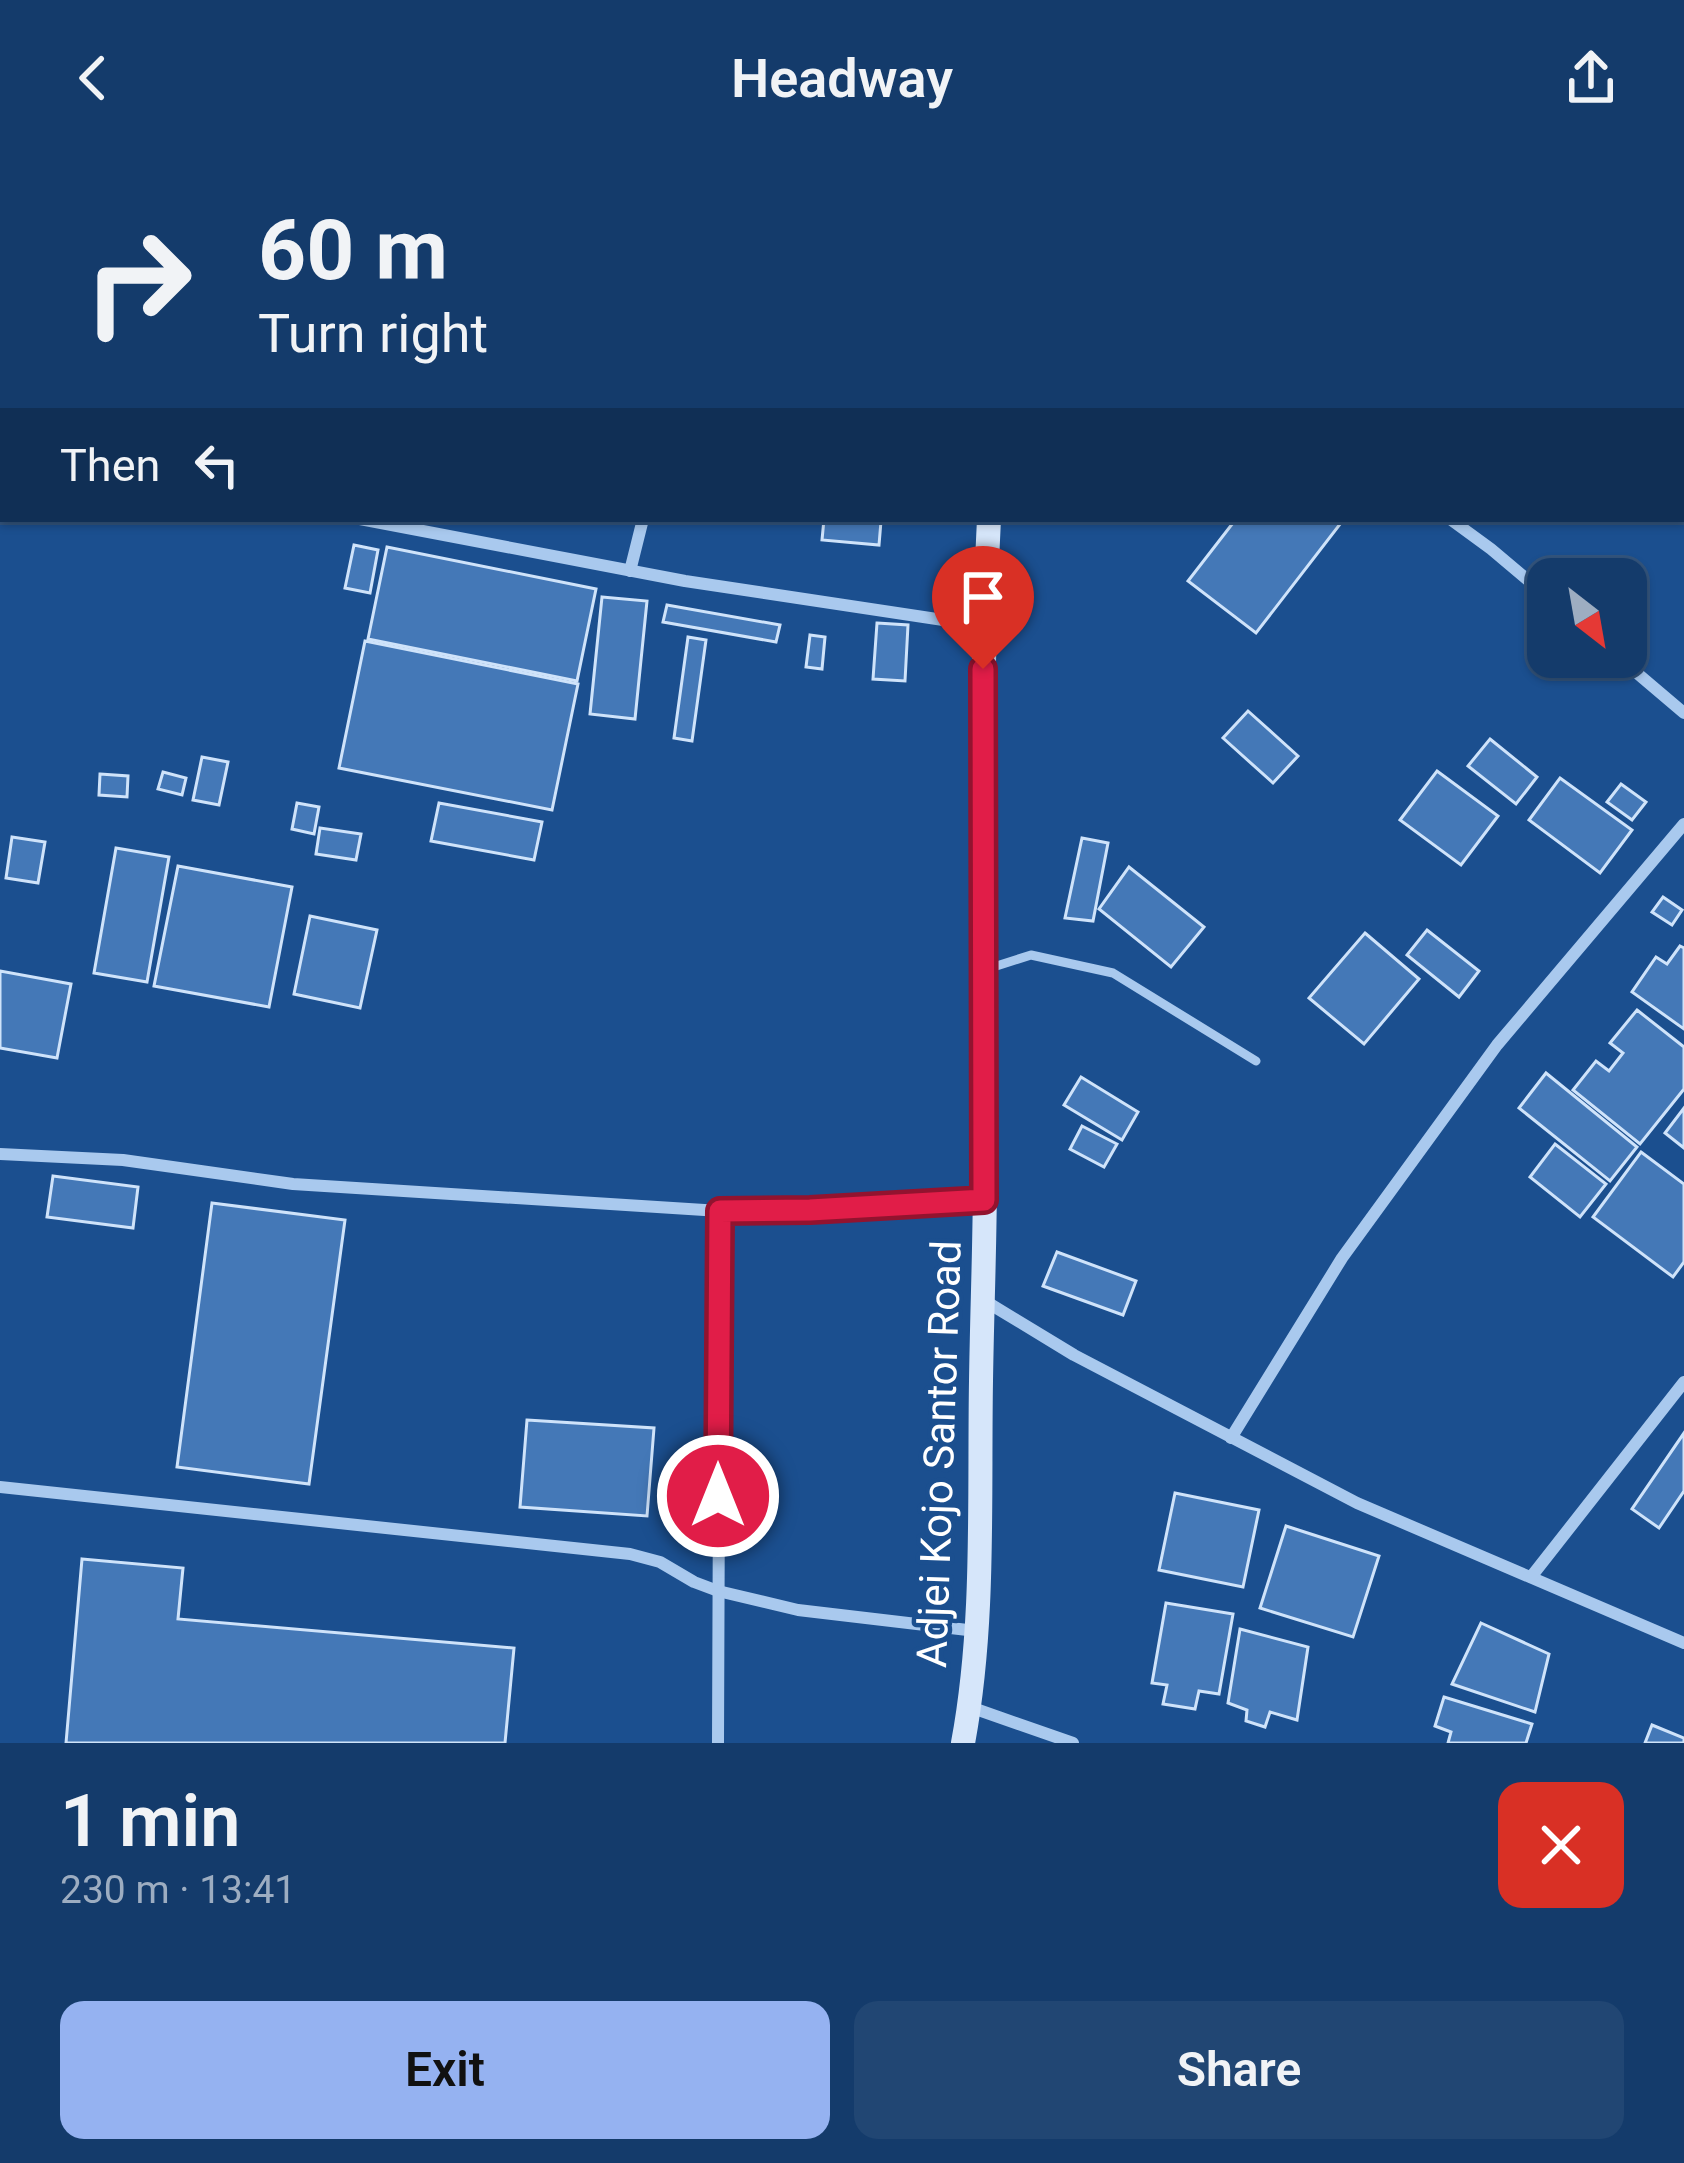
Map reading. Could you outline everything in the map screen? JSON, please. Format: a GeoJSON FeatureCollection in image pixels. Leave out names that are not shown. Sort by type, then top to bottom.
{"type":"FeatureCollection","features":[{"type":"Feature","properties":{"kind":"street"},"geometry":{"type":"LineString","coordinates":[[376,522],[630,571],[983,626]]}},
{"type":"Feature","properties":{"kind":"street"},"geometry":{"type":"LineString","coordinates":[[630,571],[642,522]]}},
{"type":"Feature","properties":{"kind":"street","name":"Adjei Kojo Santor Road"},"geometry":{"type":"LineString","coordinates":[[963,1743],[976,1631],[984,1200],[983,626],[989,522]]}},
{"type":"Feature","properties":{"kind":"street"},"geometry":{"type":"LineString","coordinates":[[1454,522],[1527,580]]}},
{"type":"Feature","properties":{"kind":"street"},"geometry":{"type":"LineString","coordinates":[[1643,678],[1684,713]]}},
{"type":"Feature","properties":{"kind":"street"},"geometry":{"type":"LineString","coordinates":[[1231,1438],[1342,1258],[1497,1045],[1684,824]]}},
{"type":"Feature","properties":{"kind":"street"},"geometry":{"type":"LineString","coordinates":[[0,1154],[123,1160],[293,1184],[720,1211],[984,1200]]}},
{"type":"Feature","properties":{"kind":"street"},"geometry":{"type":"LineString","coordinates":[[718,1743],[720,1211]]}},
{"type":"Feature","properties":{"kind":"street"},"geometry":{"type":"LineString","coordinates":[[982,1300],[1074,1355],[1357,1503],[1684,1642]]}},
{"type":"Feature","properties":{"kind":"street"},"geometry":{"type":"LineString","coordinates":[[1531,1577],[1684,1382]]}},
{"type":"Feature","properties":{"kind":"street"},"geometry":{"type":"LineString","coordinates":[[0,1487],[630,1554],[660,1562],[718,1591],[797,1610],[976,1631]]}},
{"type":"Feature","properties":{"kind":"street"},"geometry":{"type":"LineString","coordinates":[[970,1707],[1072,1743]]}},
{"type":"Feature","properties":{"kind":"lane"},"geometry":{"type":"LineString","coordinates":[[982,970],[1031,955],[1113,974],[1256,1061]]}},
{"type":"Feature","properties":{"kind":"building"},"geometry":{"type":"Polygon","coordinates":[[[824,522],[881,522],[879,545],[822,540],[824,522]]]}},
{"type":"Feature","properties":{"kind":"building"},"geometry":{"type":"Polygon","coordinates":[[[1234,522],[1342,522],[1256,633],[1188,581],[1234,522]]]}},
{"type":"Feature","properties":{"kind":"building"},"geometry":{"type":"Polygon","coordinates":[[[354,545],[378,550],[370,593],[345,588],[354,545]]]}},
{"type":"Feature","properties":{"kind":"building"},"geometry":{"type":"Polygon","coordinates":[[[387,547],[596,589],[577,681],[368,639],[387,547]]]}},
{"type":"Feature","properties":{"kind":"building"},"geometry":{"type":"Polygon","coordinates":[[[602,597],[647,601],[635,719],[590,714],[602,597]]]}},
{"type":"Feature","properties":{"kind":"building"},"geometry":{"type":"Polygon","coordinates":[[[667,605],[780,625],[776,642],[663,622],[667,605]]]}},
{"type":"Feature","properties":{"kind":"building"},"geometry":{"type":"Polygon","coordinates":[[[877,623],[908,625],[905,681],[873,679],[877,623]]]}},
{"type":"Feature","properties":{"kind":"building"},"geometry":{"type":"Polygon","coordinates":[[[810,635],[825,637],[822,669],[806,667],[810,635]]]}},
{"type":"Feature","properties":{"kind":"building"},"geometry":{"type":"Polygon","coordinates":[[[688,637],[706,640],[692,741],[674,738],[688,637]]]}},
{"type":"Feature","properties":{"kind":"building"},"geometry":{"type":"Polygon","coordinates":[[[365,641],[578,684],[552,810],[339,768],[365,641]]]}},
{"type":"Feature","properties":{"kind":"building"},"geometry":{"type":"Polygon","coordinates":[[[1248,711],[1298,756],[1273,783],[1223,738],[1248,711]]]}},
{"type":"Feature","properties":{"kind":"building"},"geometry":{"type":"Polygon","coordinates":[[[1490,739],[1537,777],[1516,804],[1468,766],[1490,739]]]}},
{"type":"Feature","properties":{"kind":"building"},"geometry":{"type":"Polygon","coordinates":[[[202,757],[228,762],[219,805],[193,800],[202,757]]]}},
{"type":"Feature","properties":{"kind":"building"},"geometry":{"type":"Polygon","coordinates":[[[1437,771],[1498,816],[1461,865],[1400,820],[1437,771]]]}},
{"type":"Feature","properties":{"kind":"building"},"geometry":{"type":"Polygon","coordinates":[[[163,772],[186,778],[182,795],[158,789],[163,772]]]}},
{"type":"Feature","properties":{"kind":"building"},"geometry":{"type":"Polygon","coordinates":[[[100,774],[128,776],[127,797],[99,795],[100,774]]]}},
{"type":"Feature","properties":{"kind":"building"},"geometry":{"type":"Polygon","coordinates":[[[1560,778],[1632,830],[1600,873],[1529,820],[1560,778]]]}},
{"type":"Feature","properties":{"kind":"building"},"geometry":{"type":"Polygon","coordinates":[[[1621,784],[1646,802],[1632,820],[1607,802],[1621,784]]]}},
{"type":"Feature","properties":{"kind":"building"},"geometry":{"type":"Polygon","coordinates":[[[297,803],[319,807],[314,834],[292,829],[297,803]]]}},
{"type":"Feature","properties":{"kind":"building"},"geometry":{"type":"Polygon","coordinates":[[[439,803],[542,822],[534,860],[431,841],[439,803]]]}},
{"type":"Feature","properties":{"kind":"building"},"geometry":{"type":"Polygon","coordinates":[[[320,828],[361,834],[356,860],[316,854],[320,828]]]}},
{"type":"Feature","properties":{"kind":"building"},"geometry":{"type":"Polygon","coordinates":[[[12,837],[45,842],[38,883],[6,878],[12,837]]]}},
{"type":"Feature","properties":{"kind":"building"},"geometry":{"type":"Polygon","coordinates":[[[1082,838],[1108,843],[1093,921],[1065,918],[1082,838]]]}},
{"type":"Feature","properties":{"kind":"building"},"geometry":{"type":"Polygon","coordinates":[[[116,848],[169,857],[147,982],[94,973],[116,848]]]}},
{"type":"Feature","properties":{"kind":"building"},"geometry":{"type":"Polygon","coordinates":[[[178,866],[292,887],[269,1007],[154,986],[178,866]]]}},
{"type":"Feature","properties":{"kind":"building"},"geometry":{"type":"Polygon","coordinates":[[[1129,867],[1204,927],[1171,967],[1099,909],[1129,867]]]}},
{"type":"Feature","properties":{"kind":"building"},"geometry":{"type":"Polygon","coordinates":[[[1663,897],[1682,910],[1672,925],[1652,912],[1663,897]]]}},
{"type":"Feature","properties":{"kind":"building"},"geometry":{"type":"Polygon","coordinates":[[[310,916],[377,930],[360,1008],[294,994],[310,916]]]}},
{"type":"Feature","properties":{"kind":"building"},"geometry":{"type":"Polygon","coordinates":[[[1427,930],[1479,971],[1459,997],[1407,955],[1427,930]]]}},
{"type":"Feature","properties":{"kind":"building"},"geometry":{"type":"Polygon","coordinates":[[[1365,933],[1419,979],[1364,1044],[1309,998],[1365,933]]]}},
{"type":"Feature","properties":{"kind":"building"},"geometry":{"type":"Polygon","coordinates":[[[1680,946],[1684,948],[1684,1029],[1632,992],[1656,957],[1667,964],[1680,946]]]}},
{"type":"Feature","properties":{"kind":"building"},"geometry":{"type":"Polygon","coordinates":[[[0,971],[71,984],[57,1058],[0,1048],[0,971]]]}},
{"type":"Feature","properties":{"kind":"building"},"geometry":{"type":"Polygon","coordinates":[[[1637,1010],[1684,1047],[1684,1089],[1640,1144],[1573,1090],[1596,1061],[1609,1071],[1623,1053],[1610,1043],[1637,1010]]]}},
{"type":"Feature","properties":{"kind":"building"},"geometry":{"type":"Polygon","coordinates":[[[1546,1073],[1637,1147],[1610,1181],[1519,1108],[1546,1073]]]}},
{"type":"Feature","properties":{"kind":"building"},"geometry":{"type":"Polygon","coordinates":[[[1081,1077],[1138,1112],[1122,1140],[1064,1105],[1081,1077]]]}},
{"type":"Feature","properties":{"kind":"building"},"geometry":{"type":"Polygon","coordinates":[[[1684,1108],[1684,1148],[1665,1133],[1684,1108]]]}},
{"type":"Feature","properties":{"kind":"building"},"geometry":{"type":"Polygon","coordinates":[[[1082,1126],[1117,1144],[1104,1167],[1070,1149],[1082,1126]]]}},
{"type":"Feature","properties":{"kind":"building"},"geometry":{"type":"Polygon","coordinates":[[[1555,1144],[1606,1184],[1580,1217],[1530,1177],[1555,1144]]]}},
{"type":"Feature","properties":{"kind":"building"},"geometry":{"type":"Polygon","coordinates":[[[1641,1152],[1684,1184],[1684,1262],[1673,1277],[1593,1217],[1641,1152]]]}},
{"type":"Feature","properties":{"kind":"building"},"geometry":{"type":"Polygon","coordinates":[[[53,1176],[138,1187],[133,1228],[47,1217],[53,1176]]]}},
{"type":"Feature","properties":{"kind":"building"},"geometry":{"type":"Polygon","coordinates":[[[212,1203],[345,1220],[309,1484],[177,1467],[212,1203]]]}},
{"type":"Feature","properties":{"kind":"building"},"geometry":{"type":"Polygon","coordinates":[[[1057,1252],[1136,1281],[1123,1315],[1043,1286],[1057,1252]]]}},
{"type":"Feature","properties":{"kind":"building"},"geometry":{"type":"Polygon","coordinates":[[[527,1420],[654,1428],[647,1516],[520,1507],[527,1420]]]}},
{"type":"Feature","properties":{"kind":"building"},"geometry":{"type":"Polygon","coordinates":[[[1684,1433],[1684,1491],[1659,1528],[1632,1509],[1684,1433]]]}},
{"type":"Feature","properties":{"kind":"building"},"geometry":{"type":"Polygon","coordinates":[[[1175,1493],[1259,1510],[1243,1587],[1159,1570],[1175,1493]]]}},
{"type":"Feature","properties":{"kind":"building"},"geometry":{"type":"Polygon","coordinates":[[[1286,1526],[1379,1556],[1353,1637],[1260,1608],[1286,1526]]]}},
{"type":"Feature","properties":{"kind":"building"},"geometry":{"type":"Polygon","coordinates":[[[82,1559],[183,1568],[178,1619],[514,1648],[505,1743],[66,1743],[82,1559]]]}},
{"type":"Feature","properties":{"kind":"building"},"geometry":{"type":"Polygon","coordinates":[[[1166,1603],[1233,1614],[1219,1694],[1199,1691],[1195,1709],[1163,1704],[1167,1685],[1152,1683],[1166,1603]]]}},
{"type":"Feature","properties":{"kind":"building"},"geometry":{"type":"Polygon","coordinates":[[[1481,1623],[1549,1654],[1535,1712],[1452,1684],[1481,1623]]]}},
{"type":"Feature","properties":{"kind":"building"},"geometry":{"type":"Polygon","coordinates":[[[1240,1629],[1308,1647],[1297,1720],[1270,1712],[1265,1727],[1246,1721],[1247,1710],[1228,1703],[1240,1629]]]}},
{"type":"Feature","properties":{"kind":"building"},"geometry":{"type":"Polygon","coordinates":[[[1444,1697],[1532,1724],[1526,1743],[1448,1743],[1451,1732],[1435,1726],[1444,1697]]]}},
{"type":"Feature","properties":{"kind":"building"},"geometry":{"type":"Polygon","coordinates":[[[1652,1725],[1684,1738],[1684,1743],[1645,1743],[1652,1725]]]}},
{"type":"Feature","properties":{"kind":"route"},"geometry":{"type":"LineString","coordinates":[[718,1496],[720,1211],[984,1200],[983,669]]}}]}
